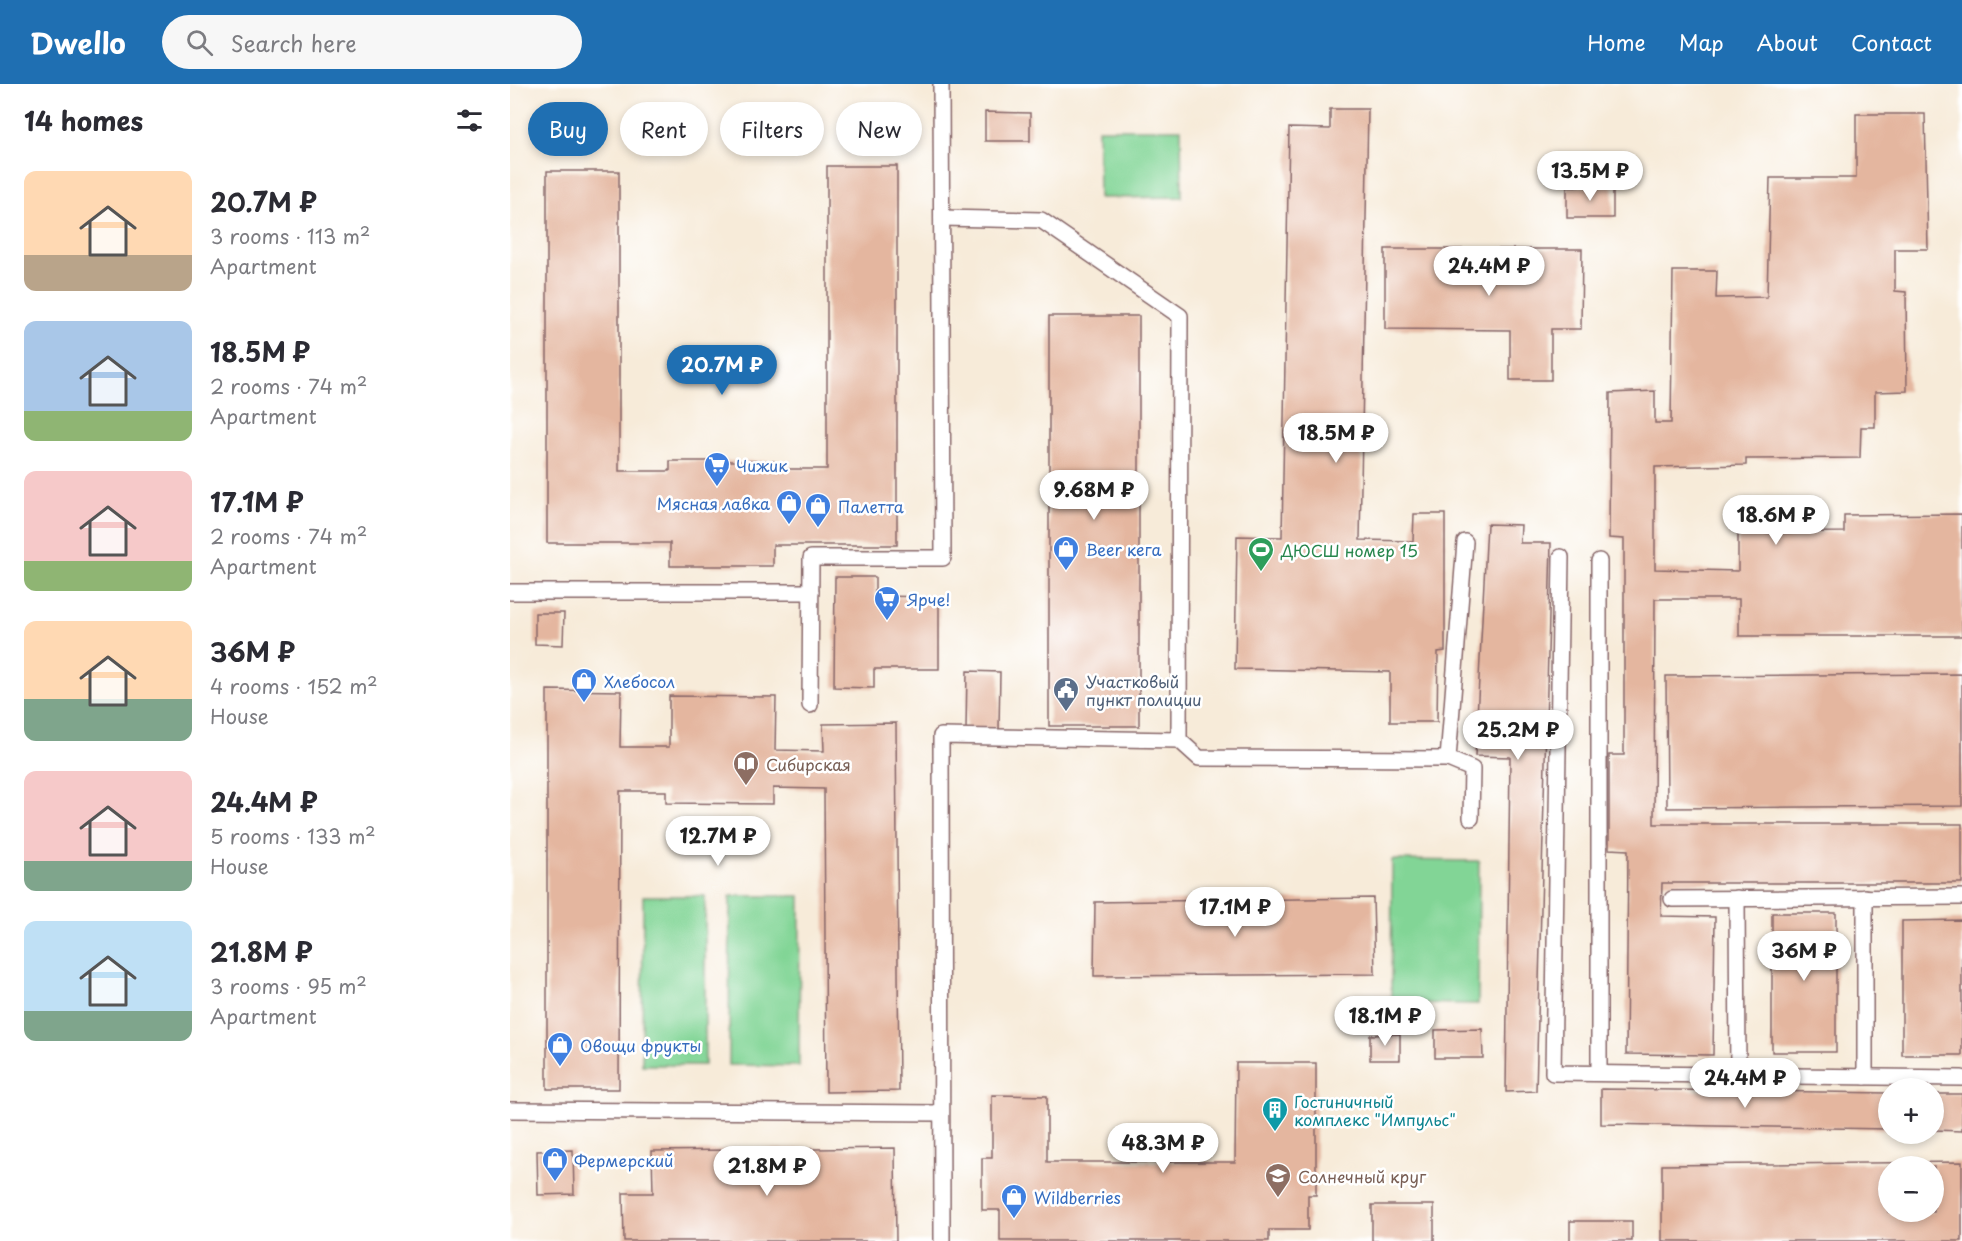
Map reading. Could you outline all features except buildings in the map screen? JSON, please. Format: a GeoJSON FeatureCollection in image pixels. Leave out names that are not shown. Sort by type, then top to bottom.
{"type":"FeatureCollection","features":[{"type":"Feature","properties":{"kind":"lane"},"geometry":{"type":"LineString","coordinates":[[810,705],[811,558],[943,558],[941,84]]}},
{"type":"Feature","properties":{"kind":"lane"},"geometry":{"type":"LineString","coordinates":[[942,218],[1041,220],[1180,316],[1179,740]]}},
{"type":"Feature","properties":{"kind":"lane"},"geometry":{"type":"LineString","coordinates":[[1448,759],[1465,542]]}},
{"type":"Feature","properties":{"kind":"lane"},"geometry":{"type":"LineString","coordinates":[[1561,557],[1553,1073],[1962,1078]]}},
{"type":"Feature","properties":{"kind":"lane"},"geometry":{"type":"LineString","coordinates":[[1599,561],[1599,1072]]}},
{"type":"Feature","properties":{"kind":"lane"},"geometry":{"type":"LineString","coordinates":[[510,592],[811,592]]}},
{"type":"Feature","properties":{"kind":"lane"},"geometry":{"type":"LineString","coordinates":[[942,1241],[941,736],[1179,740],[1199,758],[1448,759],[1472,769],[1472,818]]}},
{"type":"Feature","properties":{"kind":"lane"},"geometry":{"type":"LineString","coordinates":[[1865,897],[1865,1077]]}},
{"type":"Feature","properties":{"kind":"lane"},"geometry":{"type":"LineString","coordinates":[[1672,899],[1962,897]]}},
{"type":"Feature","properties":{"kind":"lane"},"geometry":{"type":"LineString","coordinates":[[1737,898],[1738,1075]]}},
{"type":"Feature","properties":{"kind":"lane"},"geometry":{"type":"LineString","coordinates":[[510,1110],[940,1113]]}},
{"type":"Feature","properties":{"kind":"green space"},"geometry":{"type":"Polygon","coordinates":[[[1098,129],[1181,129],[1182,197],[1099,198],[1098,129]]]}},
{"type":"Feature","properties":{"kind":"green space"},"geometry":{"type":"Polygon","coordinates":[[[1392,860],[1479,861],[1478,1004],[1391,1003],[1392,860]]]}},
{"type":"Feature","properties":{"kind":"green space"},"geometry":{"type":"Polygon","coordinates":[[[643,896],[705,896],[705,1065],[642,1065],[643,896]]]}},
{"type":"Feature","properties":{"kind":"green space"},"geometry":{"type":"Polygon","coordinates":[[[730,896],[800,896],[799,1066],[729,1065],[730,896]]]}},
{"type":"Feature","properties":{"kind":"place","name":"Чижик"},"geometry":{"type":"Point","coordinates":[717,488]}},
{"type":"Feature","properties":{"kind":"place","name":"Мясная лавка"},"geometry":{"type":"Point","coordinates":[789,526]}},
{"type":"Feature","properties":{"kind":"place","name":"Палетта"},"geometry":{"type":"Point","coordinates":[818,529]}},
{"type":"Feature","properties":{"kind":"place","name":"Beer кега"},"geometry":{"type":"Point","coordinates":[1066,572]}},
{"type":"Feature","properties":{"kind":"place","name":"ДЮСШ номер 15"},"geometry":{"type":"Point","coordinates":[1261,573]}},
{"type":"Feature","properties":{"kind":"place","name":"Ярче!"},"geometry":{"type":"Point","coordinates":[887,622]}},
{"type":"Feature","properties":{"kind":"place","name":"Хлебосол"},"geometry":{"type":"Point","coordinates":[584,704]}},
{"type":"Feature","properties":{"kind":"place","name":"Участковый пункт полиции"},"geometry":{"type":"Point","coordinates":[1066,713]}},
{"type":"Feature","properties":{"kind":"place","name":"Сибирская"},"geometry":{"type":"Point","coordinates":[746,787]}},
{"type":"Feature","properties":{"kind":"place","name":"Овощи фрукты"},"geometry":{"type":"Point","coordinates":[560,1068]}},
{"type":"Feature","properties":{"kind":"place","name":"Гостиничный комплекс \"Импульс\""},"geometry":{"type":"Point","coordinates":[1275,1133]}},
{"type":"Feature","properties":{"kind":"place","name":"Фермерский"},"geometry":{"type":"Point","coordinates":[555,1183]}},
{"type":"Feature","properties":{"kind":"place","name":"Солнечный круг"},"geometry":{"type":"Point","coordinates":[1278,1199]}},
{"type":"Feature","properties":{"kind":"place","name":"Wildberries"},"geometry":{"type":"Point","coordinates":[1014,1220]}}]}
